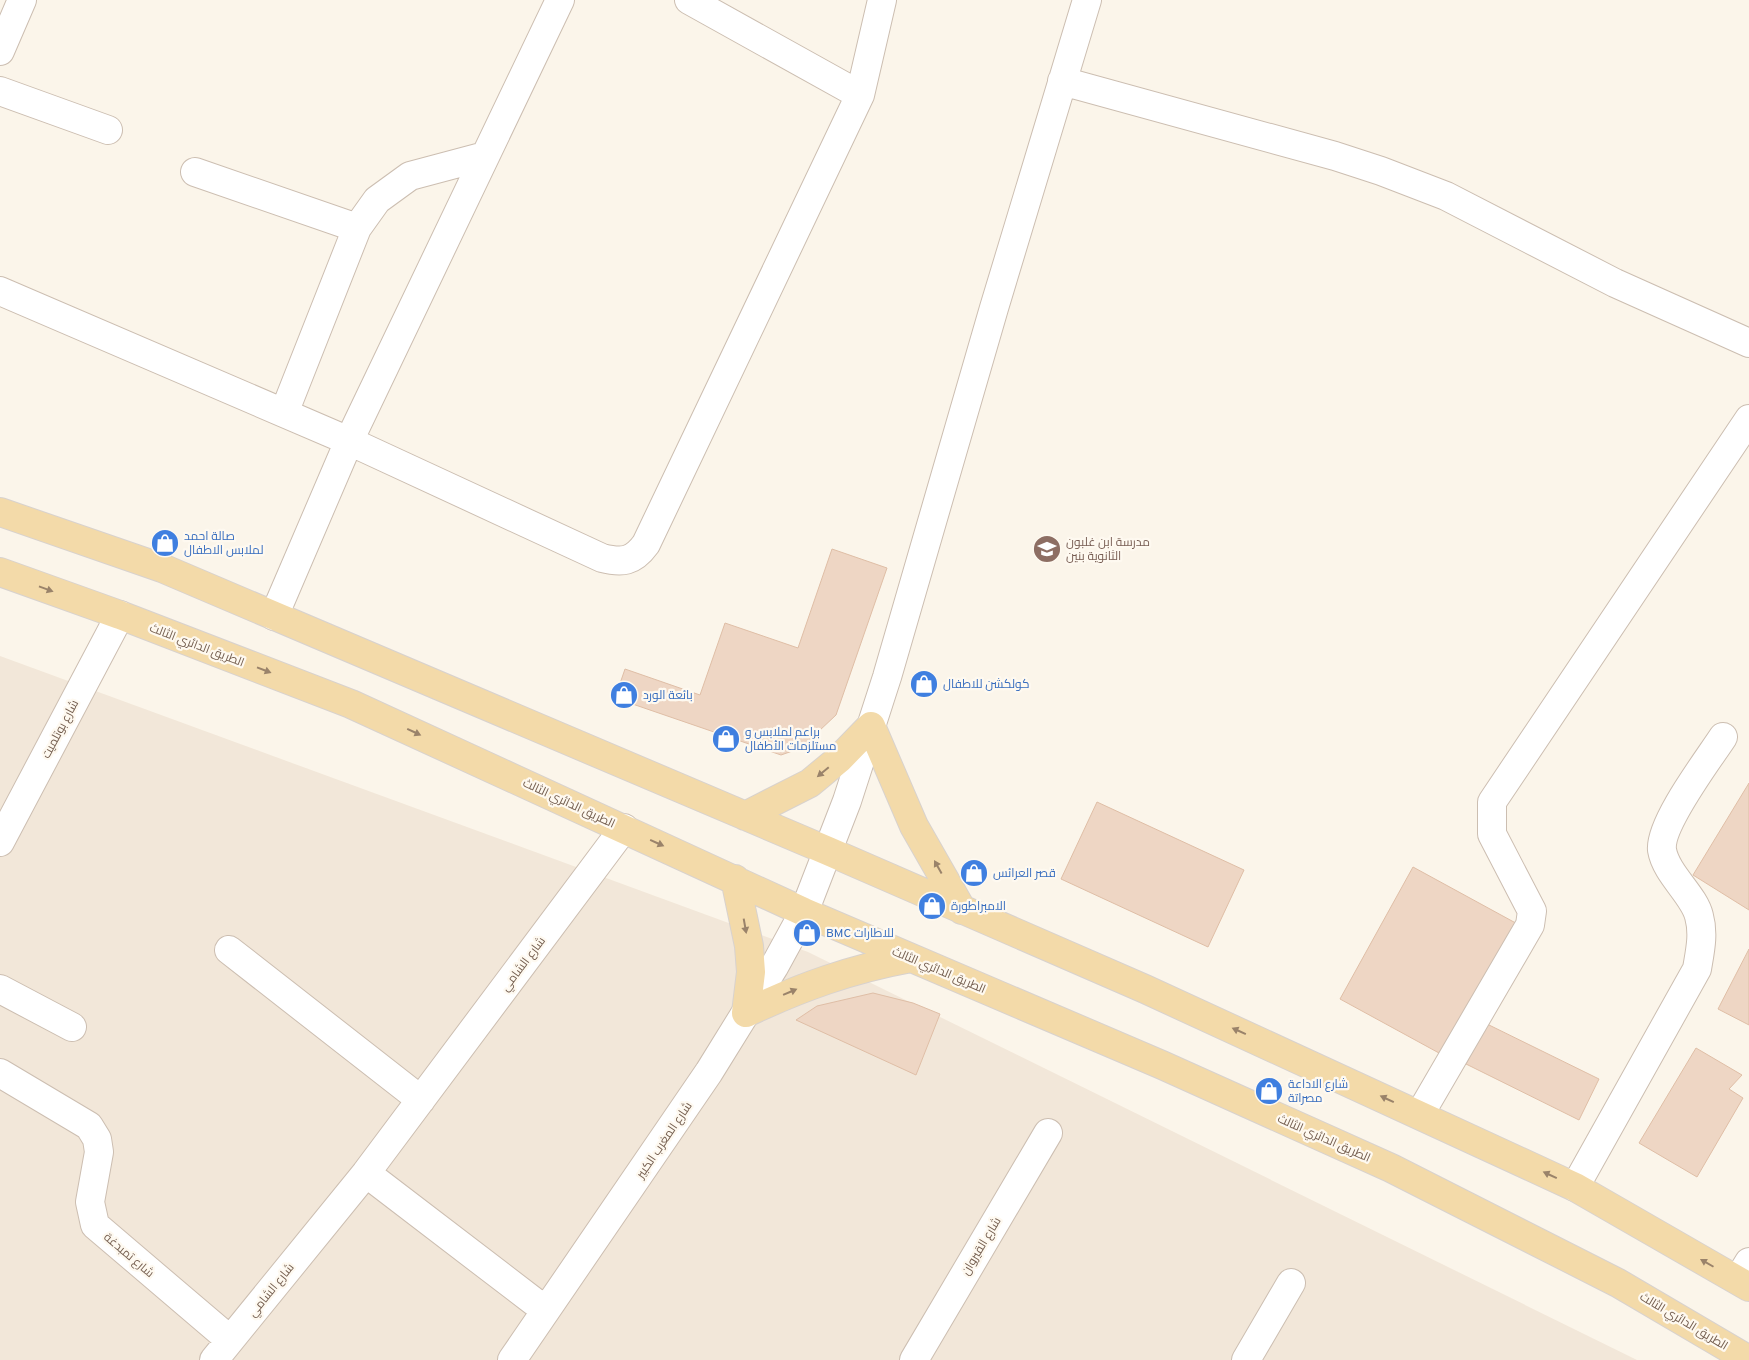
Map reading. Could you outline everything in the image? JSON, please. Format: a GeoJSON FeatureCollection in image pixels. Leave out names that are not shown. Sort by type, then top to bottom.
{"type":"FeatureCollection","features":[{"type":"Feature","properties":{"kind":"main road"},"geometry":{"type":"LineString","coordinates":[[0,512],[162,568],[828,851],[1241,1032],[1420,1114],[1575,1187],[1745,1276]]}},
{"type":"Feature","properties":{"kind":"main road","name":"الطريق الدائري الثالث"},"geometry":{"type":"LineString","coordinates":[[0,572],[120,615],[351,704],[734,878],[804,912],[1162,1065],[1391,1168],[1618,1282],[1749,1360]]}},
{"type":"Feature","properties":{"kind":"main road"},"geometry":{"type":"LineString","coordinates":[[745,816],[810,783],[839,759],[871,726],[914,826],[962,910]]}},
{"type":"Feature","properties":{"kind":"main road"},"geometry":{"type":"LineString","coordinates":[[734,878],[750,954],[751,972],[746,1013]]}},
{"type":"Feature","properties":{"kind":"main road"},"geometry":{"type":"LineString","coordinates":[[746,1013],[822,980],[864,967],[911,958]]}},
{"type":"Feature","properties":{"kind":"street"},"geometry":{"type":"LineString","coordinates":[[0,51],[22,0]]}},
{"type":"Feature","properties":{"kind":"street"},"geometry":{"type":"LineString","coordinates":[[274,616],[349,441],[560,0]]}},
{"type":"Feature","properties":{"kind":"street"},"geometry":{"type":"LineString","coordinates":[[689,0],[860,95]]}},
{"type":"Feature","properties":{"kind":"street"},"geometry":{"type":"LineString","coordinates":[[0,291],[349,441],[602,558],[617,562],[629,561],[639,554],[646,544],[860,95],[882,0]]}},
{"type":"Feature","properties":{"kind":"street","name":"شارع المغرب الكبير"},"geometry":{"type":"LineString","coordinates":[[512,1360],[657,1151],[746,1013],[804,912],[847,802],[871,726],[1087,0]]}},
{"type":"Feature","properties":{"kind":"street"},"geometry":{"type":"LineString","coordinates":[[1062,81],[1335,156],[1390,174],[1446,196],[1615,283],[1749,343]]}},
{"type":"Feature","properties":{"kind":"street"},"geometry":{"type":"LineString","coordinates":[[0,91],[108,130]]}},
{"type":"Feature","properties":{"kind":"street"},"geometry":{"type":"LineString","coordinates":[[284,414],[357,228],[377,200],[410,176],[485,156]]}},
{"type":"Feature","properties":{"kind":"street"},"geometry":{"type":"LineString","coordinates":[[195,172],[357,228]]}},
{"type":"Feature","properties":{"kind":"street"},"geometry":{"type":"LineString","coordinates":[[1420,1114],[1530,925],[1532,911],[1492,834],[1492,802],[1749,419]]}},
{"type":"Feature","properties":{"kind":"street","name":"شارع بوتلميت"},"geometry":{"type":"LineString","coordinates":[[0,842],[120,615]]}},
{"type":"Feature","properties":{"kind":"street"},"geometry":{"type":"LineString","coordinates":[[1575,1187],[1697,969],[1702,936],[1699,914],[1670,869],[1662,849],[1673,813],[1723,737]]}},
{"type":"Feature","properties":{"kind":"street","name":"شارع الشامي"},"geometry":{"type":"LineString","coordinates":[[222,1350],[366,1173],[624,828]]}},
{"type":"Feature","properties":{"kind":"street"},"geometry":{"type":"LineString","coordinates":[[229,950],[422,1100]]}},
{"type":"Feature","properties":{"kind":"street"},"geometry":{"type":"LineString","coordinates":[[3,998],[72,1027]]}},
{"type":"Feature","properties":{"kind":"street","name":"شارع تمبدغة"},"geometry":{"type":"LineString","coordinates":[[0,1073],[88,1126],[97,1139],[99,1152],[90,1202],[95,1224],[222,1350]]}},
{"type":"Feature","properties":{"kind":"street","name":"شارع القيروان"},"geometry":{"type":"LineString","coordinates":[[914,1360],[1048,1132]]}},
{"type":"Feature","properties":{"kind":"street"},"geometry":{"type":"LineString","coordinates":[[366,1173],[545,1310]]}},
{"type":"Feature","properties":{"kind":"street"},"geometry":{"type":"LineString","coordinates":[[1246,1360],[1291,1283]]}},
{"type":"Feature","properties":{"kind":"shaded area"},"geometry":{"type":"Polygon","coordinates":[[[0,656],[808,952],[1637,1360],[0,1360],[0,656]]]}},
{"type":"Feature","properties":{"kind":"building"},"geometry":{"type":"Polygon","coordinates":[[[832,549],[887,568],[836,715],[801,748],[781,755],[615,698],[625,669],[700,695],[725,623],[798,648],[832,549]]]}},
{"type":"Feature","properties":{"kind":"building"},"geometry":{"type":"Polygon","coordinates":[[[1749,783],[1749,910],[1693,875],[1749,783]]]}},
{"type":"Feature","properties":{"kind":"building"},"geometry":{"type":"Polygon","coordinates":[[[1097,802],[1244,870],[1208,947],[1061,879],[1097,802]]]}},
{"type":"Feature","properties":{"kind":"building"},"geometry":{"type":"Polygon","coordinates":[[[1413,867],[1523,927],[1450,1059],[1340,999],[1413,867]]]}},
{"type":"Feature","properties":{"kind":"building"},"geometry":{"type":"Polygon","coordinates":[[[1749,949],[1749,1025],[1718,1009],[1749,949]]]}},
{"type":"Feature","properties":{"kind":"building"},"geometry":{"type":"Polygon","coordinates":[[[873,993],[913,1003],[940,1014],[916,1075],[796,1020],[817,1006],[873,993]]]}},
{"type":"Feature","properties":{"kind":"building"},"geometry":{"type":"Polygon","coordinates":[[[1487,1024],[1599,1079],[1579,1120],[1466,1064],[1487,1024]]]}},
{"type":"Feature","properties":{"kind":"building"},"geometry":{"type":"Polygon","coordinates":[[[1696,1048],[1742,1075],[1729,1089],[1743,1098],[1697,1177],[1639,1143],[1696,1048]]]}},
{"type":"Feature","properties":{"kind":"place","name":"صالة احمد لملابس الاطفال"},"geometry":{"type":"Point","coordinates":[165,543]}},
{"type":"Feature","properties":{"kind":"place","name":"مدرسة ابن غلبون الثانوية بنين"},"geometry":{"type":"Point","coordinates":[1047,549]}},
{"type":"Feature","properties":{"kind":"place","name":"كولكشن للاطفال"},"geometry":{"type":"Point","coordinates":[924,684]}},
{"type":"Feature","properties":{"kind":"place","name":"بائعة الورد"},"geometry":{"type":"Point","coordinates":[624,695]}},
{"type":"Feature","properties":{"kind":"place","name":"براعم لملابس و مستلزمات الأطفال"},"geometry":{"type":"Point","coordinates":[726,739]}},
{"type":"Feature","properties":{"kind":"place","name":"قصر العرائس"},"geometry":{"type":"Point","coordinates":[974,873]}},
{"type":"Feature","properties":{"kind":"place","name":"الامبراطورة"},"geometry":{"type":"Point","coordinates":[932,906]}},
{"type":"Feature","properties":{"kind":"place","name":"BMC للاطارات"},"geometry":{"type":"Point","coordinates":[807,933]}},
{"type":"Feature","properties":{"kind":"place","name":"شارع الاداعة مصراتة"},"geometry":{"type":"Point","coordinates":[1269,1091]}}]}
